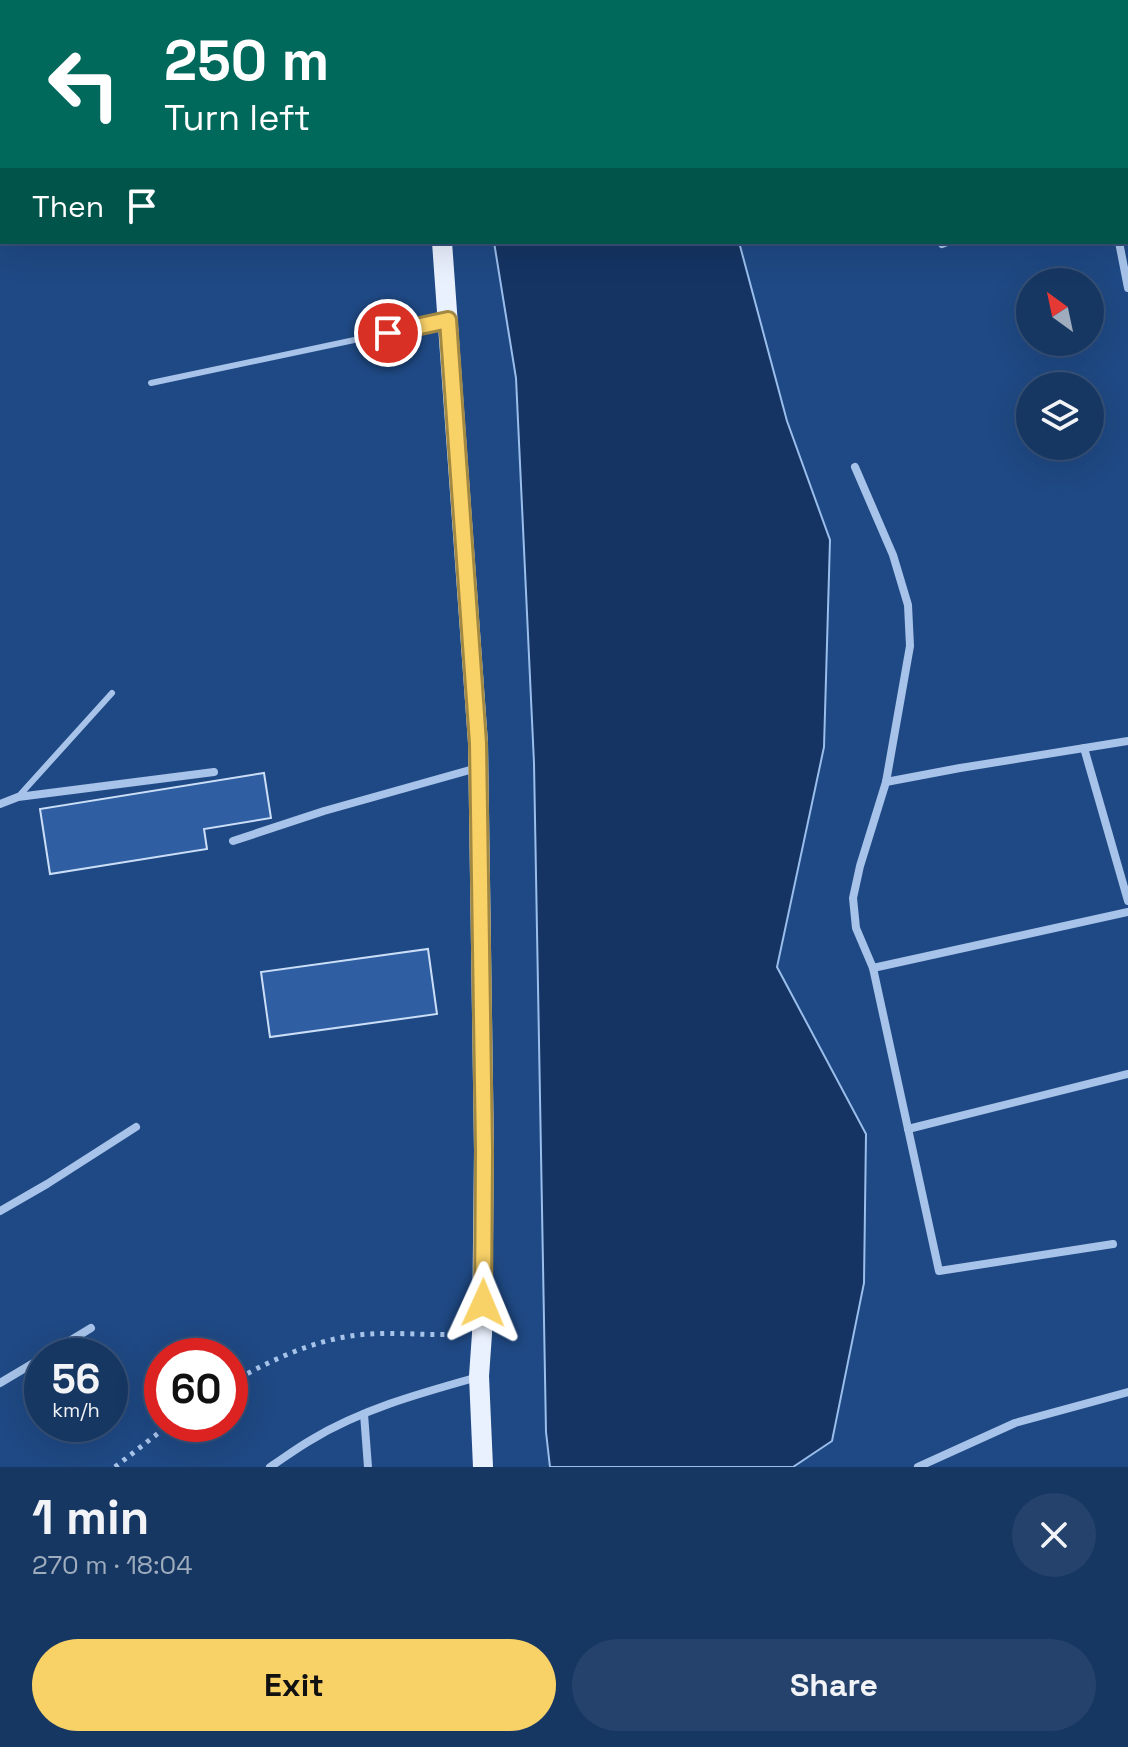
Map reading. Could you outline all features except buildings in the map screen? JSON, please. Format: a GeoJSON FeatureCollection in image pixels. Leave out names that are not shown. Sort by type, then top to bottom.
{"type":"FeatureCollection","features":[{"type":"Feature","properties":{"kind":"main road"},"geometry":{"type":"LineString","coordinates":[[442,244],[478,743],[484,1151],[479,1376],[483,1467]]}},
{"type":"Feature","properties":{"kind":"street"},"geometry":{"type":"LineString","coordinates":[[1119,244],[1128,288]]}},
{"type":"Feature","properties":{"kind":"street"},"geometry":{"type":"LineString","coordinates":[[855,467],[893,555],[908,605],[910,646],[886,782],[853,898],[856,928],[873,968],[939,1271],[1113,1244]]}},
{"type":"Feature","properties":{"kind":"street"},"geometry":{"type":"LineString","coordinates":[[886,782],[1128,741]]}},
{"type":"Feature","properties":{"kind":"street"},"geometry":{"type":"LineString","coordinates":[[1084,748],[1128,901]]}},
{"type":"Feature","properties":{"kind":"street"},"geometry":{"type":"LineString","coordinates":[[233,841],[324,811],[478,768]]}},
{"type":"Feature","properties":{"kind":"street"},"geometry":{"type":"LineString","coordinates":[[0,804],[18,797],[214,772]]}},
{"type":"Feature","properties":{"kind":"street"},"geometry":{"type":"LineString","coordinates":[[873,968],[1128,912]]}},
{"type":"Feature","properties":{"kind":"street"},"geometry":{"type":"LineString","coordinates":[[908,1129],[1128,1074]]}},
{"type":"Feature","properties":{"kind":"street"},"geometry":{"type":"LineString","coordinates":[[0,1211],[136,1127]]}},
{"type":"Feature","properties":{"kind":"street"},"geometry":{"type":"LineString","coordinates":[[74,1338],[91,1328]]}},
{"type":"Feature","properties":{"kind":"street"},"geometry":{"type":"LineString","coordinates":[[0,1383],[24,1368]]}},
{"type":"Feature","properties":{"kind":"street"},"geometry":{"type":"LineString","coordinates":[[270,1467],[313,1438],[364,1414],[479,1376]]}},
{"type":"Feature","properties":{"kind":"street"},"geometry":{"type":"LineString","coordinates":[[918,1467],[1015,1423],[1128,1392]]}},
{"type":"Feature","properties":{"kind":"street"},"geometry":{"type":"LineString","coordinates":[[364,1414],[368,1467]]}},
{"type":"Feature","properties":{"kind":"lane"},"geometry":{"type":"LineString","coordinates":[[151,383],[448,320]]}},
{"type":"Feature","properties":{"kind":"lane"},"geometry":{"type":"LineString","coordinates":[[18,797],[112,693]]}},
{"type":"Feature","properties":{"kind":"path"},"geometry":{"type":"LineString","coordinates":[[248,1373],[301,1349],[337,1338],[370,1334],[482,1334]]}},
{"type":"Feature","properties":{"kind":"path"},"geometry":{"type":"LineString","coordinates":[[115,1467],[147,1442]]}},
{"type":"Feature","properties":{"kind":"water"},"geometry":{"type":"Polygon","coordinates":[[[494,244],[740,244],[787,421],[830,540],[824,747],[777,967],[866,1134],[864,1283],[832,1441],[793,1467],[550,1467],[546,1432],[534,763],[516,378],[494,244]]]}},
{"type":"Feature","properties":{"kind":"route"},"geometry":{"type":"LineString","coordinates":[[388,333],[448,320],[478,743],[483,1303]]}}]}
